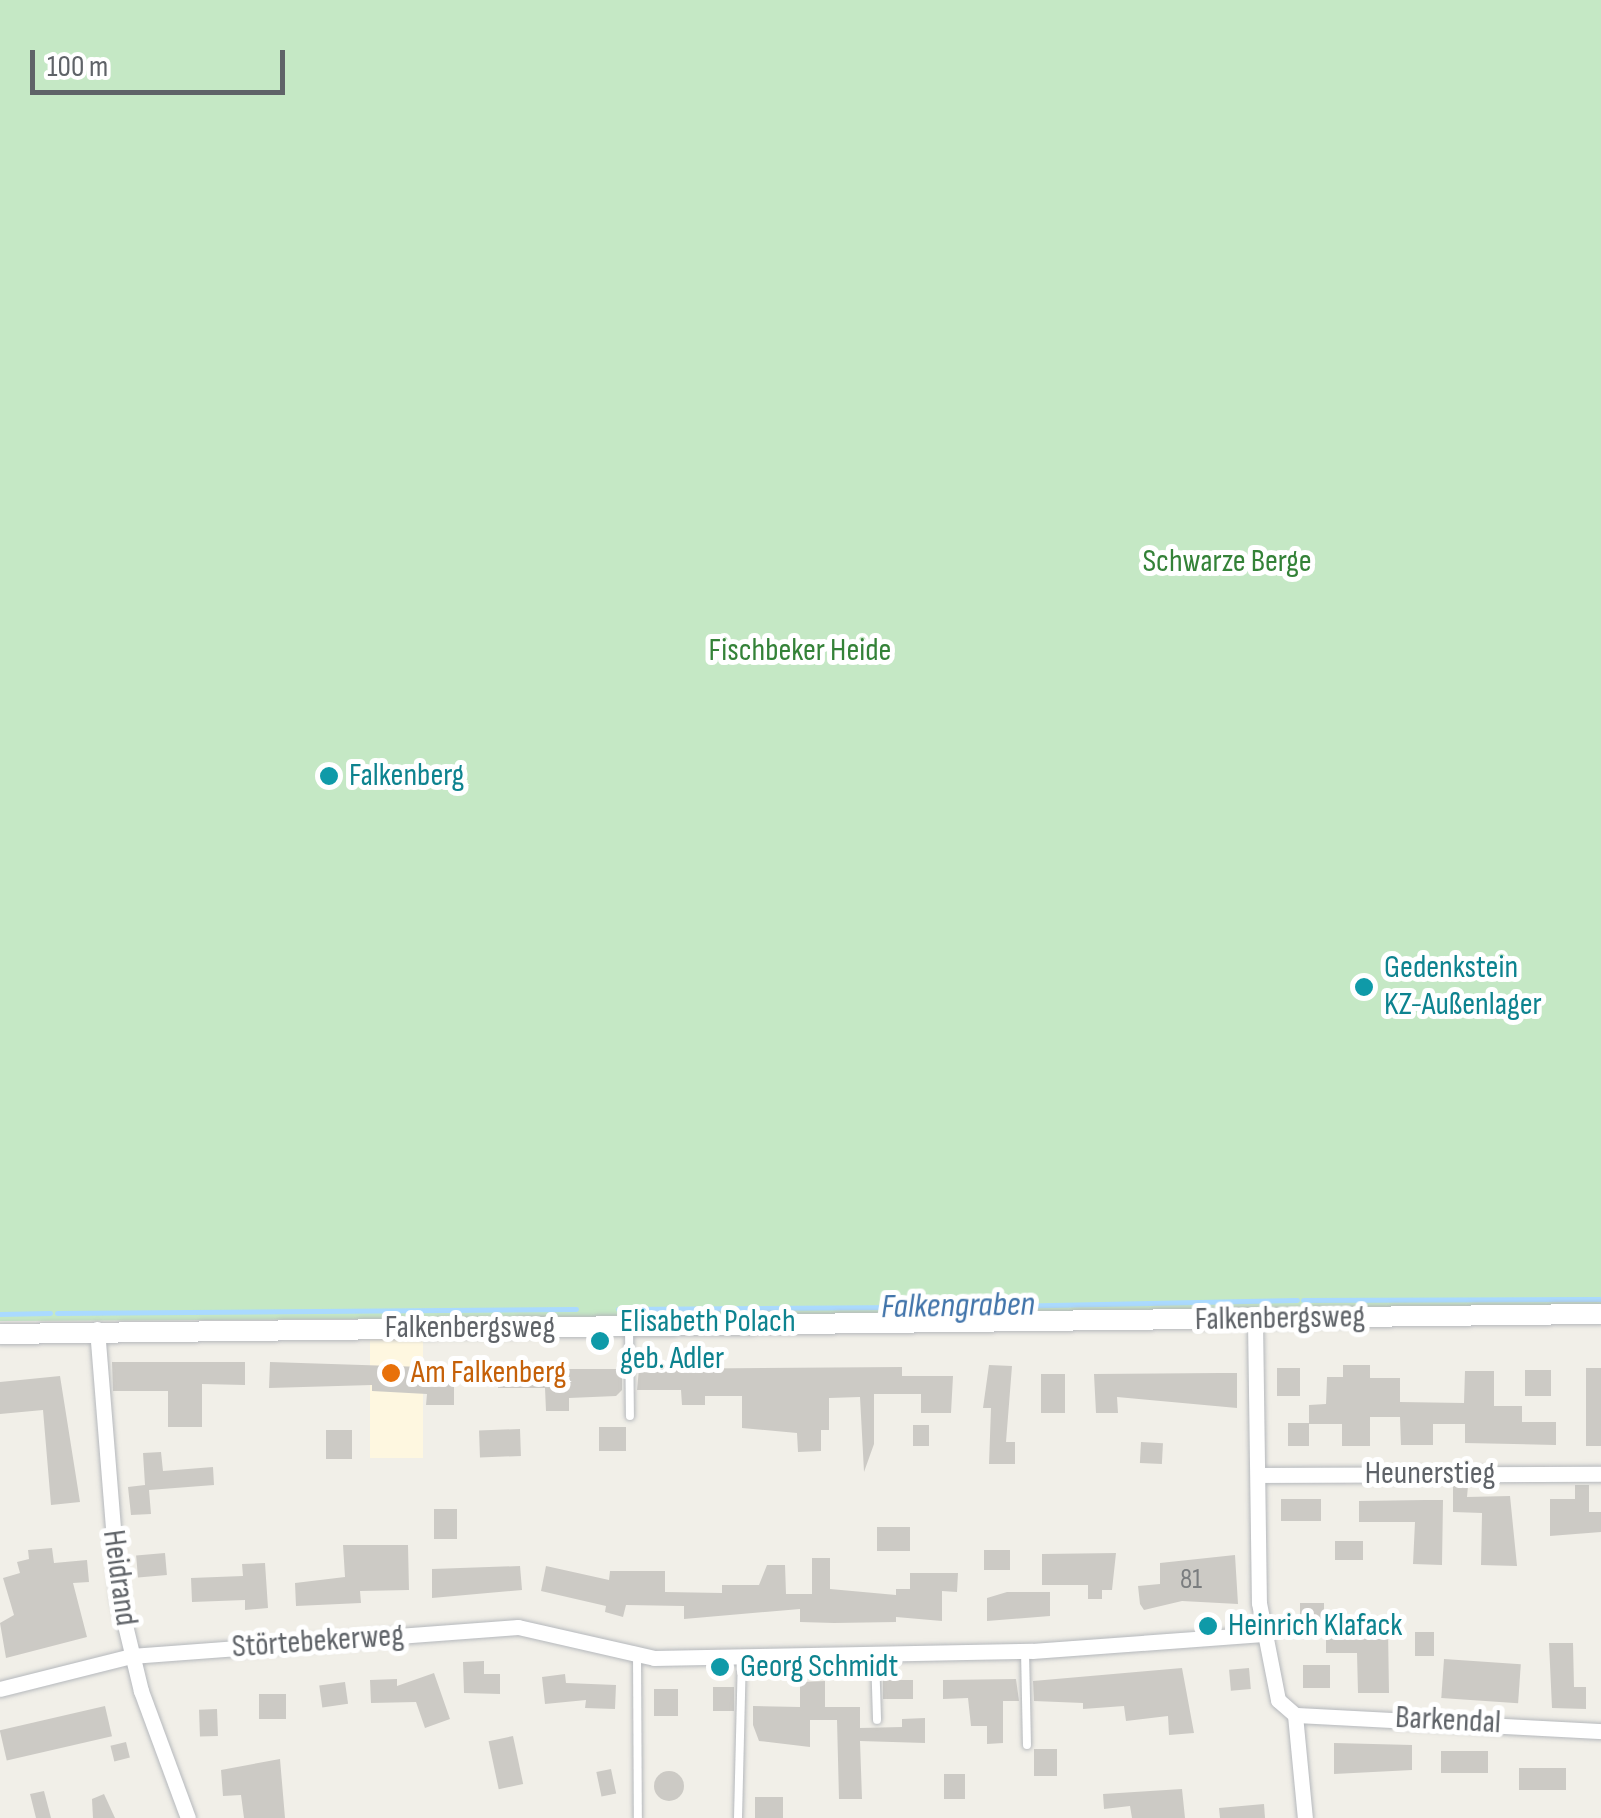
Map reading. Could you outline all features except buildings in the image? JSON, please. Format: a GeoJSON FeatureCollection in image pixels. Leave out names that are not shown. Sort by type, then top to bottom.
{"type":"FeatureCollection","features":[{"type":"Feature","properties":{"kind":"street","name":"Falkenbergsweg"},"geometry":{"type":"LineString","coordinates":[[0,1334],[97,1329],[629,1327],[1601,1314]]}},
{"type":"Feature","properties":{"kind":"street"},"geometry":{"type":"LineString","coordinates":[[1255,1320],[1259,1603],[1278,1700],[1296,1715],[1306,1818]]}},
{"type":"Feature","properties":{"kind":"street","name":"Heidrand"},"geometry":{"type":"LineString","coordinates":[[97,1329],[113,1557],[131,1656],[188,1818]]}},
{"type":"Feature","properties":{"kind":"street","name":"Heunerstieg"},"geometry":{"type":"LineString","coordinates":[[1258,1474],[1601,1474]]}},
{"type":"Feature","properties":{"kind":"street","name":"Störtebekerweg"},"geometry":{"type":"LineString","coordinates":[[0,1689],[131,1656],[518,1627],[637,1654],[742,1656],[1025,1651],[1266,1634]]}},
{"type":"Feature","properties":{"kind":"street","name":"Barkendal"},"geometry":{"type":"LineString","coordinates":[[1296,1715],[1601,1731]]}},
{"type":"Feature","properties":{"kind":"lane"},"geometry":{"type":"LineString","coordinates":[[629,1327],[630,1416]]}},
{"type":"Feature","properties":{"kind":"lane"},"geometry":{"type":"LineString","coordinates":[[1025,1651],[1027,1746]]}},
{"type":"Feature","properties":{"kind":"lane"},"geometry":{"type":"LineString","coordinates":[[637,1654],[638,1818]]}},
{"type":"Feature","properties":{"kind":"lane"},"geometry":{"type":"LineString","coordinates":[[876,1654],[877,1720]]}},
{"type":"Feature","properties":{"kind":"lane"},"geometry":{"type":"LineString","coordinates":[[738,1818],[742,1656]]}},
{"type":"Feature","properties":{"kind":"shaded area"},"geometry":{"type":"Polygon","coordinates":[[[370,1335],[423,1335],[423,1458],[370,1458],[370,1335]]]}},
{"type":"Feature","properties":{"kind":"green space","name":"Schwarze Berge"},"geometry":{"type":"Polygon","coordinates":[[[0,0],[1601,0],[1601,1308],[996,1315],[995,1301],[954,1301],[953,1316],[0,1321],[0,0]]]}},
{"type":"Feature","properties":{"kind":"waterway","name":"Falkengraben"},"geometry":{"type":"LineString","coordinates":[[618,1309],[940,1307],[954,1299],[994,1298],[1009,1306],[1297,1300]]}},
{"type":"Feature","properties":{"kind":"waterway","name":"Falkengraben"},"geometry":{"type":"LineString","coordinates":[[1303,1300],[1601,1299]]}},
{"type":"Feature","properties":{"kind":"waterway","name":"Falkengraben"},"geometry":{"type":"LineString","coordinates":[[57,1313],[576,1309]]}},
{"type":"Feature","properties":{"kind":"waterway","name":"Falkengraben"},"geometry":{"type":"LineString","coordinates":[[0,1314],[50,1313]]}},
{"type":"Feature","properties":{"kind":"place","name":"Falkenberg"},"geometry":{"type":"Point","coordinates":[329,776]}},
{"type":"Feature","properties":{"kind":"place","name":"Gedenkstein KZ-Außenlager"},"geometry":{"type":"Point","coordinates":[1364,987]}},
{"type":"Feature","properties":{"kind":"place","name":"Elisabeth Polach geb. Adler"},"geometry":{"type":"Point","coordinates":[600,1341]}},
{"type":"Feature","properties":{"kind":"place","name":"Am Falkenberg"},"geometry":{"type":"Point","coordinates":[391,1373]}},
{"type":"Feature","properties":{"kind":"place","name":"Heinrich Klafack"},"geometry":{"type":"Point","coordinates":[1208,1626]}},
{"type":"Feature","properties":{"kind":"place","name":"Georg Schmidt"},"geometry":{"type":"Point","coordinates":[720,1667]}},
{"type":"Feature","properties":{"kind":"park label","name":"Fischbeker Heide"},"geometry":{"type":"Point","coordinates":[800,651]}}]}
